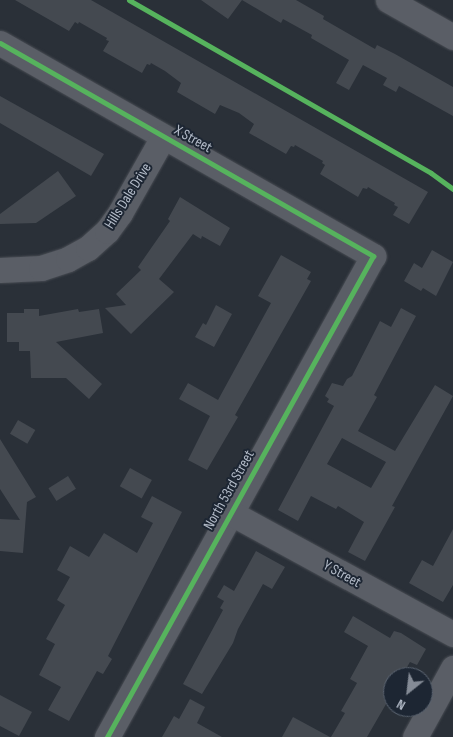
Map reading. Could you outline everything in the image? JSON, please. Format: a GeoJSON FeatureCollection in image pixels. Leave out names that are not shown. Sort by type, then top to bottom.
{"type":"FeatureCollection","features":[{"type":"Feature","properties":{"kind":"street"},"geometry":{"type":"LineString","coordinates":[[388,0],[453,37]]}},
{"type":"Feature","properties":{"kind":"street","name":"X Street"},"geometry":{"type":"LineString","coordinates":[[0,43],[374,256]]}},
{"type":"Feature","properties":{"kind":"street","name":"Hills Dale Drive"},"geometry":{"type":"LineString","coordinates":[[0,270],[42,268],[68,259],[88,248],[107,231],[120,213],[163,137]]}},
{"type":"Feature","properties":{"kind":"street","name":"North 53rd Street"},"geometry":{"type":"LineString","coordinates":[[107,737],[374,256]]}},
{"type":"Feature","properties":{"kind":"street","name":"Y Street"},"geometry":{"type":"LineString","coordinates":[[231,513],[453,634]]}},
{"type":"Feature","properties":{"kind":"street"},"geometry":{"type":"LineString","coordinates":[[415,737],[453,668]]}},
{"type":"Feature","properties":{"kind":"building"},"geometry":{"type":"Polygon","coordinates":[[[15,0],[91,0],[428,192],[409,224],[393,215],[398,207],[394,205],[395,203],[368,187],[367,189],[363,188],[358,197],[320,174],[325,165],[322,163],[323,161],[295,145],[294,147],[291,146],[286,154],[249,133],[254,124],[239,113],[220,105],[215,114],[177,92],[181,83],[151,63],[150,65],[147,64],[142,73],[103,51],[109,41],[106,40],[107,38],[79,22],[78,24],[75,22],[69,31],[15,0]]]}},
{"type":"Feature","properties":{"kind":"building"},"geometry":{"type":"Polygon","coordinates":[[[201,0],[242,0],[228,19],[201,0]]]}},
{"type":"Feature","properties":{"kind":"building"},"geometry":{"type":"Polygon","coordinates":[[[242,0],[296,0],[324,16],[323,19],[375,49],[377,45],[395,54],[453,87],[453,116],[399,86],[396,92],[383,85],[387,78],[363,65],[349,90],[336,83],[349,60],[311,38],[312,35],[283,19],[281,23],[242,0]]]}},
{"type":"Feature","properties":{"kind":"building"},"geometry":{"type":"Polygon","coordinates":[[[0,96],[104,154],[91,176],[0,123],[0,96]]]}},
{"type":"Feature","properties":{"kind":"building"},"geometry":{"type":"Polygon","coordinates":[[[58,171],[76,196],[36,223],[0,224],[0,214],[58,171]]]}},
{"type":"Feature","properties":{"kind":"building"},"geometry":{"type":"Polygon","coordinates":[[[180,197],[230,228],[220,246],[202,236],[201,239],[193,234],[159,279],[174,292],[131,334],[105,308],[126,305],[116,294],[141,270],[138,267],[170,221],[168,219],[180,197]]]}},
{"type":"Feature","properties":{"kind":"building"},"geometry":{"type":"Polygon","coordinates":[[[432,250],[453,262],[436,296],[423,288],[421,291],[404,281],[414,263],[422,268],[432,250]]]}},
{"type":"Feature","properties":{"kind":"building"},"geometry":{"type":"Polygon","coordinates":[[[281,255],[311,272],[307,279],[311,281],[235,415],[238,417],[207,470],[188,460],[210,416],[179,399],[188,383],[218,400],[271,303],[258,296],[281,255]]]}},
{"type":"Feature","properties":{"kind":"building"},"geometry":{"type":"Polygon","coordinates":[[[216,305],[232,314],[214,347],[195,337],[203,323],[206,325],[216,305]]]}},
{"type":"Feature","properties":{"kind":"building"},"geometry":{"type":"Polygon","coordinates":[[[401,308],[416,316],[374,395],[377,397],[358,431],[395,451],[435,385],[453,396],[392,506],[395,507],[365,561],[348,552],[364,522],[338,506],[336,509],[311,496],[298,521],[278,510],[334,406],[327,402],[329,399],[325,396],[332,383],[343,386],[347,379],[352,376],[380,321],[391,327],[401,308]],[[342,438],[327,464],[371,488],[386,462],[342,438]]]}},
{"type":"Feature","properties":{"kind":"building"},"geometry":{"type":"Polygon","coordinates":[[[24,309],[39,309],[39,316],[78,309],[79,312],[99,309],[103,333],[56,342],[102,384],[89,399],[66,378],[31,378],[30,351],[19,351],[19,342],[7,342],[7,313],[24,313],[24,309]]]}},
{"type":"Feature","properties":{"kind":"building"},"geometry":{"type":"Polygon","coordinates":[[[18,420],[35,430],[27,444],[10,434],[18,420]]]}},
{"type":"Feature","properties":{"kind":"building"},"geometry":{"type":"Polygon","coordinates":[[[0,439],[36,497],[27,502],[23,553],[0,551],[0,519],[20,520],[0,489],[0,439]]]}},
{"type":"Feature","properties":{"kind":"building"},"geometry":{"type":"Polygon","coordinates":[[[130,468],[152,480],[142,498],[120,486],[130,468]]]}},
{"type":"Feature","properties":{"kind":"building"},"geometry":{"type":"Polygon","coordinates":[[[68,476],[76,489],[56,501],[48,488],[68,476]]]}},
{"type":"Feature","properties":{"kind":"building"},"geometry":{"type":"Polygon","coordinates":[[[152,496],[182,512],[108,656],[112,659],[103,674],[97,671],[69,721],[48,710],[61,687],[39,675],[55,644],[46,639],[65,605],[57,600],[70,577],[57,570],[70,546],[89,557],[104,533],[137,553],[153,523],[141,517],[152,496]]]}},
{"type":"Feature","properties":{"kind":"building"},"geometry":{"type":"Polygon","coordinates":[[[453,529],[453,585],[443,602],[409,583],[422,560],[433,566],[453,529]]]}},
{"type":"Feature","properties":{"kind":"building"},"geometry":{"type":"Polygon","coordinates":[[[256,551],[285,567],[272,589],[263,584],[238,629],[233,643],[202,694],[183,684],[223,610],[220,608],[224,601],[217,597],[224,585],[234,591],[256,551]]]}},
{"type":"Feature","properties":{"kind":"building"},"geometry":{"type":"Polygon","coordinates":[[[353,616],[390,638],[394,631],[401,633],[426,649],[417,665],[410,662],[407,667],[383,667],[383,709],[367,737],[331,737],[345,713],[341,711],[357,683],[350,679],[368,646],[344,632],[353,616]]]}},
{"type":"Feature","properties":{"kind":"building"},"geometry":{"type":"Polygon","coordinates":[[[0,695],[32,712],[19,736],[0,726],[0,695]]]}},
{"type":"Feature","properties":{"kind":"building"},"geometry":{"type":"Polygon","coordinates":[[[190,699],[205,707],[197,723],[222,737],[162,737],[174,716],[179,719],[190,699]]]}},
{"type":"Feature","properties":{"kind":"building"},"geometry":{"type":"Polygon","coordinates":[[[293,717],[330,737],[282,737],[293,717]]]}},
{"type":"Feature","properties":{"kind":"cycle path"},"geometry":{"type":"LineString","coordinates":[[129,0],[431,173],[453,189]]}},
{"type":"Feature","properties":{"kind":"cycle path"},"geometry":{"type":"LineString","coordinates":[[0,43],[373,256],[107,737]]}}]}
